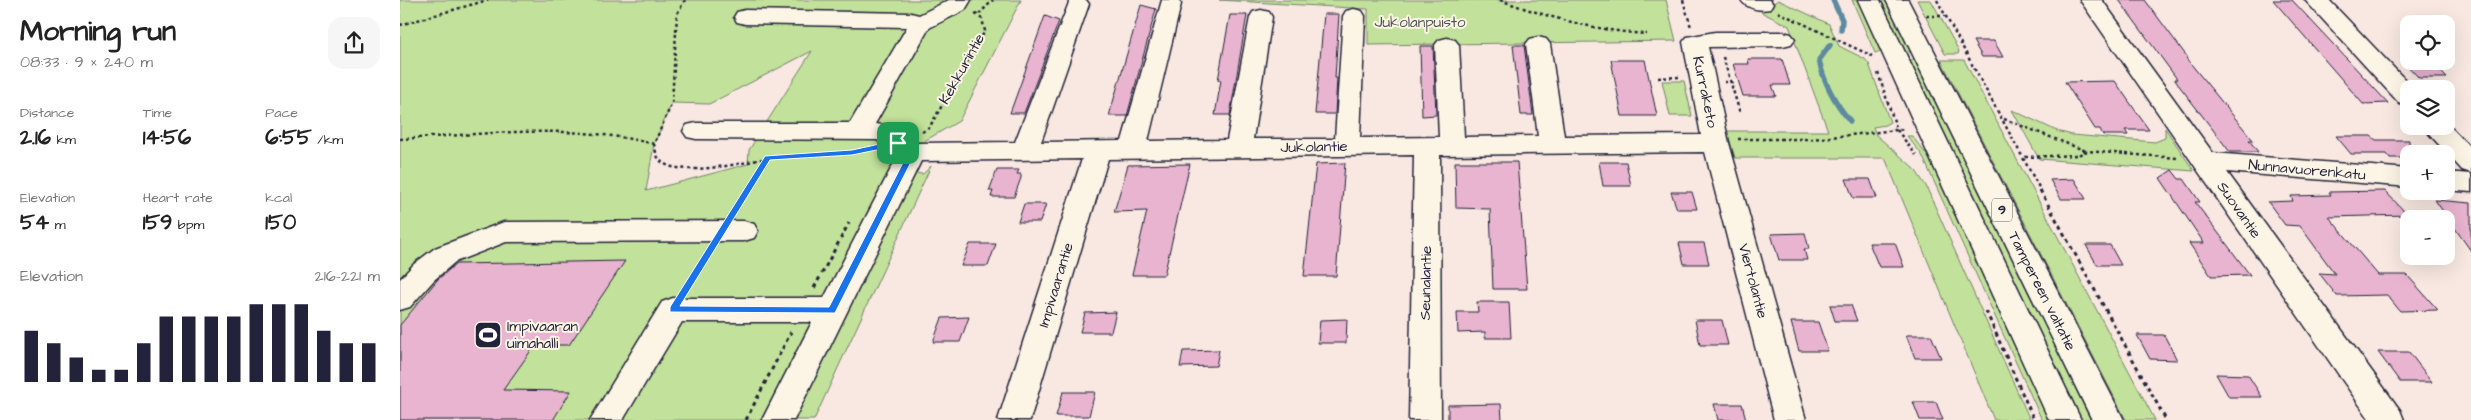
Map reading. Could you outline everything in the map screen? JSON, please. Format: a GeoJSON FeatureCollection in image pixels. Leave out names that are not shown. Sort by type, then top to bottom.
{"type":"FeatureCollection","features":[{"type":"Feature","properties":{"kind":"main road","name":"Tampereen valtatie"},"geometry":{"type":"LineString","coordinates":[[1869,0],[2065,420]]}},
{"type":"Feature","properties":{"kind":"main road","name":"Tampereen valtatie"},"geometry":{"type":"LineString","coordinates":[[1897,0],[2108,420]]}},
{"type":"Feature","properties":{"kind":"main road","name":"Suovantie"},"geometry":{"type":"LineString","coordinates":[[2091,0],[2388,420]]}},
{"type":"Feature","properties":{"kind":"main road"},"geometry":{"type":"LineString","coordinates":[[2316,0],[2400,89]]}},
{"type":"Feature","properties":{"kind":"main road"},"geometry":{"type":"LineString","coordinates":[[859,141],[920,24],[958,3]]}},
{"type":"Feature","properties":{"kind":"main road"},"geometry":{"type":"LineString","coordinates":[[1025,150],[1078,4]]}},
{"type":"Feature","properties":{"kind":"main road"},"geometry":{"type":"LineString","coordinates":[[1133,149],[1170,4]]}},
{"type":"Feature","properties":{"kind":"main road"},"geometry":{"type":"LineString","coordinates":[[1347,147],[1354,16]]}},
{"type":"Feature","properties":{"kind":"main road"},"geometry":{"type":"LineString","coordinates":[[745,17],[910,20],[920,24]]}},
{"type":"Feature","properties":{"kind":"main road"},"geometry":{"type":"LineString","coordinates":[[1239,148],[1261,17]]}},
{"type":"Feature","properties":{"kind":"main road"},"geometry":{"type":"LineString","coordinates":[[1706,40],[1782,39]]}},
{"type":"Feature","properties":{"kind":"main road","name":"Kurraketo"},"geometry":{"type":"LineString","coordinates":[[1706,40],[1716,143]]}},
{"type":"Feature","properties":{"kind":"main road"},"geometry":{"type":"LineString","coordinates":[[1538,44],[1552,145]]}},
{"type":"Feature","properties":{"kind":"main road","name":"Seunalantie"},"geometry":{"type":"LineString","coordinates":[[1425,420],[1439,146],[1447,45]]}},
{"type":"Feature","properties":{"kind":"main road"},"geometry":{"type":"LineString","coordinates":[[696,131],[859,141],[883,132],[908,144],[817,310],[778,420]]}},
{"type":"Feature","properties":{"kind":"main road"},"geometry":{"type":"LineString","coordinates":[[2444,135],[2471,164]]}},
{"type":"Feature","properties":{"kind":"main road","name":"Jukolantie"},"geometry":{"type":"LineString","coordinates":[[908,144],[1025,150],[1098,150],[1716,143]]}},
{"type":"Feature","properties":{"kind":"main road","name":"Viertolantie"},"geometry":{"type":"LineString","coordinates":[[1716,143],[1790,420]]}},
{"type":"Feature","properties":{"kind":"main road","name":"Impivaarantie"},"geometry":{"type":"LineString","coordinates":[[1014,420],[1098,150]]}},
{"type":"Feature","properties":{"kind":"main road","name":"Nunnavuorenkatu"},"geometry":{"type":"LineString","coordinates":[[2204,161],[2400,177]]}},
{"type":"Feature","properties":{"kind":"main road"},"geometry":{"type":"LineString","coordinates":[[2455,182],[2471,183]]}},
{"type":"Feature","properties":{"kind":"main road"},"geometry":{"type":"LineString","coordinates":[[400,299],[433,263],[445,255],[504,232],[733,231]]}},
{"type":"Feature","properties":{"kind":"main road"},"geometry":{"type":"LineString","coordinates":[[606,420],[686,310],[817,310]]}},
{"type":"Feature","properties":{"kind":"path"},"geometry":{"type":"LineString","coordinates":[[400,25],[415,18],[488,0]]}},
{"type":"Feature","properties":{"kind":"path"},"geometry":{"type":"LineString","coordinates":[[685,0],[676,14],[672,103],[654,144],[658,159],[674,168],[713,167],[859,141]]}},
{"type":"Feature","properties":{"kind":"path"},"geometry":{"type":"LineString","coordinates":[[979,14],[993,0]]}},
{"type":"Feature","properties":{"kind":"path"},"geometry":{"type":"LineString","coordinates":[[1500,0],[1533,12],[1622,32],[1647,34]]}},
{"type":"Feature","properties":{"kind":"path"},"geometry":{"type":"LineString","coordinates":[[1683,0],[1706,40],[1740,113]]}},
{"type":"Feature","properties":{"kind":"path"},"geometry":{"type":"LineString","coordinates":[[1937,0],[2166,420]]}},
{"type":"Feature","properties":{"kind":"path"},"geometry":{"type":"LineString","coordinates":[[1757,2],[1872,56]]}},
{"type":"Feature","properties":{"kind":"path","name":"Kekkurintie"},"geometry":{"type":"LineString","coordinates":[[908,144],[929,128],[974,52],[984,31],[985,25],[979,14],[958,3]]}},
{"type":"Feature","properties":{"kind":"path"},"geometry":{"type":"LineString","coordinates":[[1923,16],[1945,16]]}},
{"type":"Feature","properties":{"kind":"path"},"geometry":{"type":"LineString","coordinates":[[1869,48],[1875,64]]}},
{"type":"Feature","properties":{"kind":"path"},"geometry":{"type":"LineString","coordinates":[[1877,71],[1898,130],[1918,158]]}},
{"type":"Feature","properties":{"kind":"path"},"geometry":{"type":"LineString","coordinates":[[2002,118],[2087,151],[2204,161]]}},
{"type":"Feature","properties":{"kind":"path"},"geometry":{"type":"LineString","coordinates":[[1716,143],[1728,140],[1812,139],[1906,129]]}},
{"type":"Feature","properties":{"kind":"path"},"geometry":{"type":"LineString","coordinates":[[400,139],[574,130],[610,132],[654,144]]}},
{"type":"Feature","properties":{"kind":"path"},"geometry":{"type":"LineString","coordinates":[[2024,158],[2078,155],[2087,151]]}},
{"type":"Feature","properties":{"kind":"path"},"geometry":{"type":"LineString","coordinates":[[686,310],[733,231],[768,158]]}},
{"type":"Feature","properties":{"kind":"path"},"geometry":{"type":"LineString","coordinates":[[746,420],[817,310],[853,215]]}},
{"type":"Feature","properties":{"kind":"path"},"geometry":{"type":"LineString","coordinates":[[1982,302],[2034,420]]}},
{"type":"Feature","properties":{"kind":"green space"},"geometry":{"type":"Polygon","coordinates":[[[400,0],[1021,0],[959,121],[914,147],[765,420],[400,420],[400,0]],[[812,51],[709,104],[672,103],[654,144],[646,191],[748,164],[749,150],[812,51]]]}},
{"type":"Feature","properties":{"kind":"green space","name":"Jukolanpuisto"},"geometry":{"type":"Polygon","coordinates":[[[1219,0],[1666,0],[1676,41],[1368,45],[1368,9],[1219,0]]]}},
{"type":"Feature","properties":{"kind":"green space"},"geometry":{"type":"Polygon","coordinates":[[[1778,0],[1829,24],[1839,46],[1865,59],[1869,64],[1890,122],[1873,127],[1876,135],[1914,168],[1926,186],[2030,420],[1994,420],[1885,158],[1735,158],[1727,131],[1828,131],[1789,26],[1761,12],[1778,0]]]}},
{"type":"Feature","properties":{"kind":"green space"},"geometry":{"type":"Polygon","coordinates":[[[1852,0],[1858,0],[1881,52],[1875,53],[1852,0]]]}},
{"type":"Feature","properties":{"kind":"green space"},"geometry":{"type":"Polygon","coordinates":[[[1878,0],[1886,0],[1912,52],[1903,52],[1878,0]]]}},
{"type":"Feature","properties":{"kind":"green space"},"geometry":{"type":"Polygon","coordinates":[[[1917,0],[1931,0],[1959,51],[1958,54],[1945,54],[1917,0]]]}},
{"type":"Feature","properties":{"kind":"green space"},"geometry":{"type":"Polygon","coordinates":[[[1907,60],[1916,60],[2091,420],[2079,420],[1907,60]]]}},
{"type":"Feature","properties":{"kind":"green space"},"geometry":{"type":"Polygon","coordinates":[[[1941,60],[1964,60],[2155,420],[2126,420],[1941,60]]]}},
{"type":"Feature","properties":{"kind":"green space"},"geometry":{"type":"Polygon","coordinates":[[[1662,81],[1684,81],[1692,116],[1670,116],[1662,81]]]}},
{"type":"Feature","properties":{"kind":"green space"},"geometry":{"type":"Polygon","coordinates":[[[2012,110],[2057,131],[2072,135],[2155,142],[2165,138],[2165,128],[2194,171],[2039,159],[2012,110]]]}},
{"type":"Feature","properties":{"kind":"green space"},"geometry":{"type":"Polygon","coordinates":[[[1907,136],[1912,136],[1933,163],[2050,420],[2042,420],[1922,155],[1907,136]]]}},
{"type":"Feature","properties":{"kind":"green space"},"geometry":{"type":"Polygon","coordinates":[[[931,166],[814,420],[791,420],[910,173],[923,174],[931,166]]]}},
{"type":"Feature","properties":{"kind":"building"},"geometry":{"type":"Polygon","coordinates":[[[2119,0],[2145,0],[2188,58],[2186,58],[2253,140],[2249,140],[2258,152],[2230,152],[2174,79],[2177,79],[2119,0]]]}},
{"type":"Feature","properties":{"kind":"building"},"geometry":{"type":"Polygon","coordinates":[[[2273,0],[2292,0],[2388,103],[2363,104],[2273,0]]]}},
{"type":"Feature","properties":{"kind":"building"},"geometry":{"type":"Polygon","coordinates":[[[1141,5],[1156,9],[1127,116],[1109,116],[1141,5]]]}},
{"type":"Feature","properties":{"kind":"building"},"geometry":{"type":"Polygon","coordinates":[[[1324,14],[1339,14],[1335,114],[1315,114],[1324,14]]]}},
{"type":"Feature","properties":{"kind":"building"},"geometry":{"type":"Polygon","coordinates":[[[1230,15],[1247,15],[1230,115],[1215,115],[1221,80],[1218,80],[1230,15]]]}},
{"type":"Feature","properties":{"kind":"building"},"geometry":{"type":"Polygon","coordinates":[[[1045,16],[1059,21],[1024,113],[1010,113],[1045,16]]]}},
{"type":"Feature","properties":{"kind":"building"},"geometry":{"type":"Polygon","coordinates":[[[1973,41],[1994,41],[2003,57],[1982,57],[1973,41]]]}},
{"type":"Feature","properties":{"kind":"building"},"geometry":{"type":"Polygon","coordinates":[[[1513,45],[1524,45],[1533,115],[1521,115],[1513,45]]]}},
{"type":"Feature","properties":{"kind":"building"},"geometry":{"type":"Polygon","coordinates":[[[1420,46],[1433,46],[1436,115],[1422,116],[1420,46]]]}},
{"type":"Feature","properties":{"kind":"building"},"geometry":{"type":"Polygon","coordinates":[[[1748,59],[1782,59],[1790,85],[1772,85],[1776,96],[1743,96],[1733,64],[1749,64],[1748,59]]]}},
{"type":"Feature","properties":{"kind":"building"},"geometry":{"type":"Polygon","coordinates":[[[1611,60],[1645,60],[1657,116],[1622,116],[1611,60]]]}},
{"type":"Feature","properties":{"kind":"building"},"geometry":{"type":"Polygon","coordinates":[[[2411,70],[2439,70],[2447,78],[2419,78],[2411,70]]]}},
{"type":"Feature","properties":{"kind":"building"},"geometry":{"type":"Polygon","coordinates":[[[2115,81],[2149,130],[2125,130],[2128,135],[2103,135],[2100,129],[2095,129],[2065,82],[2115,81]]]}},
{"type":"Feature","properties":{"kind":"building"},"geometry":{"type":"Polygon","coordinates":[[[2336,136],[2371,136],[2376,140],[2409,140],[2409,145],[2400,145],[2400,158],[2390,158],[2387,154],[2351,154],[2336,136]]]}},
{"type":"Feature","properties":{"kind":"building"},"geometry":{"type":"Polygon","coordinates":[[[1455,162],[1517,162],[1527,289],[1493,289],[1490,209],[1456,208],[1455,162]]]}},
{"type":"Feature","properties":{"kind":"building"},"geometry":{"type":"Polygon","coordinates":[[[1599,162],[1626,162],[1631,186],[1603,186],[1599,162]]]}},
{"type":"Feature","properties":{"kind":"building"},"geometry":{"type":"Polygon","coordinates":[[[1345,163],[1336,276],[1304,276],[1316,164],[1345,163]]]}},
{"type":"Feature","properties":{"kind":"building"},"geometry":{"type":"Polygon","coordinates":[[[1190,164],[1164,275],[1132,275],[1147,211],[1114,212],[1128,165],[1190,164]]]}},
{"type":"Feature","properties":{"kind":"building"},"geometry":{"type":"Polygon","coordinates":[[[997,170],[1019,170],[1017,174],[1021,174],[1021,178],[1014,197],[991,197],[993,191],[989,191],[997,170]]]}},
{"type":"Feature","properties":{"kind":"building"},"geometry":{"type":"Polygon","coordinates":[[[2172,170],[2179,179],[2184,179],[2200,202],[2195,202],[2250,275],[2211,276],[2189,243],[2204,243],[2160,178],[2172,170]]]}},
{"type":"Feature","properties":{"kind":"building"},"geometry":{"type":"Polygon","coordinates":[[[1846,179],[1870,179],[1877,198],[1853,198],[1846,179]]]}},
{"type":"Feature","properties":{"kind":"building"},"geometry":{"type":"Polygon","coordinates":[[[2074,179],[2086,199],[2061,199],[2050,180],[2074,179]]]}},
{"type":"Feature","properties":{"kind":"building"},"geometry":{"type":"Polygon","coordinates":[[[2385,191],[2403,210],[2400,210],[2400,215],[2329,217],[2378,275],[2407,275],[2438,310],[2400,311],[2387,295],[2337,296],[2319,273],[2335,274],[2300,226],[2285,225],[2268,202],[2293,201],[2291,196],[2331,195],[2329,192],[2385,191]]]}},
{"type":"Feature","properties":{"kind":"building"},"geometry":{"type":"Polygon","coordinates":[[[1671,192],[1692,192],[1697,209],[1677,209],[1671,192]]]}},
{"type":"Feature","properties":{"kind":"building"},"geometry":{"type":"Polygon","coordinates":[[[2435,200],[2471,203],[2471,251],[2455,228],[2455,210],[2442,210],[2435,200]]]}},
{"type":"Feature","properties":{"kind":"building"},"geometry":{"type":"Polygon","coordinates":[[[1024,204],[1046,204],[1040,222],[1018,222],[1024,204]]]}},
{"type":"Feature","properties":{"kind":"building"},"geometry":{"type":"Polygon","coordinates":[[[1805,233],[1809,249],[1804,249],[1807,260],[1779,260],[1771,234],[1805,233]]]}},
{"type":"Feature","properties":{"kind":"building"},"geometry":{"type":"Polygon","coordinates":[[[1679,243],[1704,243],[1709,264],[1684,264],[1679,243]]]}},
{"type":"Feature","properties":{"kind":"building"},"geometry":{"type":"Polygon","coordinates":[[[1869,243],[1895,243],[1904,267],[1879,267],[1869,243]]]}},
{"type":"Feature","properties":{"kind":"building"},"geometry":{"type":"Polygon","coordinates":[[[970,244],[996,244],[988,266],[961,266],[970,244]]]}},
{"type":"Feature","properties":{"kind":"building"},"geometry":{"type":"Polygon","coordinates":[[[2086,245],[2110,245],[2121,265],[2097,265],[2086,245]]]}},
{"type":"Feature","properties":{"kind":"building","name":"Impivaaran uimahalli"},"geometry":{"type":"Polygon","coordinates":[[[625,261],[569,345],[535,345],[503,390],[571,391],[553,420],[400,420],[400,325],[438,279],[456,264],[625,261]]]}},
{"type":"Feature","properties":{"kind":"building"},"geometry":{"type":"Polygon","coordinates":[[[1477,302],[1509,302],[1511,338],[1485,338],[1485,332],[1458,333],[1457,312],[1478,312],[1477,302]]]}},
{"type":"Feature","properties":{"kind":"building"},"geometry":{"type":"Polygon","coordinates":[[[1830,305],[1851,305],[1857,321],[1835,321],[1830,305]]]}},
{"type":"Feature","properties":{"kind":"building"},"geometry":{"type":"Polygon","coordinates":[[[1116,312],[1111,332],[1080,332],[1085,313],[1116,312]]]}},
{"type":"Feature","properties":{"kind":"building"},"geometry":{"type":"Polygon","coordinates":[[[969,317],[960,342],[933,342],[942,318],[969,317]]]}},
{"type":"Feature","properties":{"kind":"building"},"geometry":{"type":"Polygon","coordinates":[[[1347,319],[1346,343],[1318,343],[1320,320],[1347,319]]]}},
{"type":"Feature","properties":{"kind":"building"},"geometry":{"type":"Polygon","coordinates":[[[1695,320],[1722,320],[1728,345],[1700,345],[1695,320]]]}},
{"type":"Feature","properties":{"kind":"building"},"geometry":{"type":"Polygon","coordinates":[[[1791,322],[1818,322],[1828,351],[1799,351],[1791,322]]]}},
{"type":"Feature","properties":{"kind":"building"},"geometry":{"type":"Polygon","coordinates":[[[1906,335],[1931,335],[1941,358],[1915,358],[1906,335]]]}},
{"type":"Feature","properties":{"kind":"building"},"geometry":{"type":"Polygon","coordinates":[[[2137,335],[2164,335],[2177,360],[2150,359],[2137,335]]]}},
{"type":"Feature","properties":{"kind":"building"},"geometry":{"type":"Polygon","coordinates":[[[1219,350],[1216,366],[1180,367],[1183,351],[1219,350]]]}},
{"type":"Feature","properties":{"kind":"building"},"geometry":{"type":"Polygon","coordinates":[[[2378,352],[2409,352],[2432,382],[2400,382],[2378,352]]]}},
{"type":"Feature","properties":{"kind":"building"},"geometry":{"type":"Polygon","coordinates":[[[2216,374],[2248,375],[2262,397],[2229,397],[2216,374]]]}},
{"type":"Feature","properties":{"kind":"building"},"geometry":{"type":"Polygon","coordinates":[[[1063,392],[1095,392],[1089,416],[1056,416],[1063,392]]]}},
{"type":"Feature","properties":{"kind":"building"},"geometry":{"type":"Polygon","coordinates":[[[1913,402],[1936,402],[1943,420],[1920,420],[1913,402]]]}},
{"type":"Feature","properties":{"kind":"building"},"geometry":{"type":"Polygon","coordinates":[[[1501,404],[1502,420],[1448,420],[1448,405],[1501,404]]]}},
{"type":"Feature","properties":{"kind":"building"},"geometry":{"type":"Polygon","coordinates":[[[1714,404],[1742,404],[1746,420],[1718,420],[1714,404]]]}},
{"type":"Feature","properties":{"kind":"waterway"},"geometry":{"type":"LineString","coordinates":[[1833,0],[1842,20],[1841,30]]}},
{"type":"Feature","properties":{"kind":"waterway"},"geometry":{"type":"LineString","coordinates":[[1830,45],[1819,60],[1821,68],[1831,92],[1850,121]]}},
{"type":"Feature","properties":{"kind":"place","name":"Impivaaran uimahalli"},"geometry":{"type":"Point","coordinates":[488,335]}},
{"type":"Feature","properties":{"kind":"route"},"geometry":{"type":"LineString","coordinates":[[898,143],[912,152],[832,310],[673,310],[768,158],[852,152],[898,143]]}}]}
